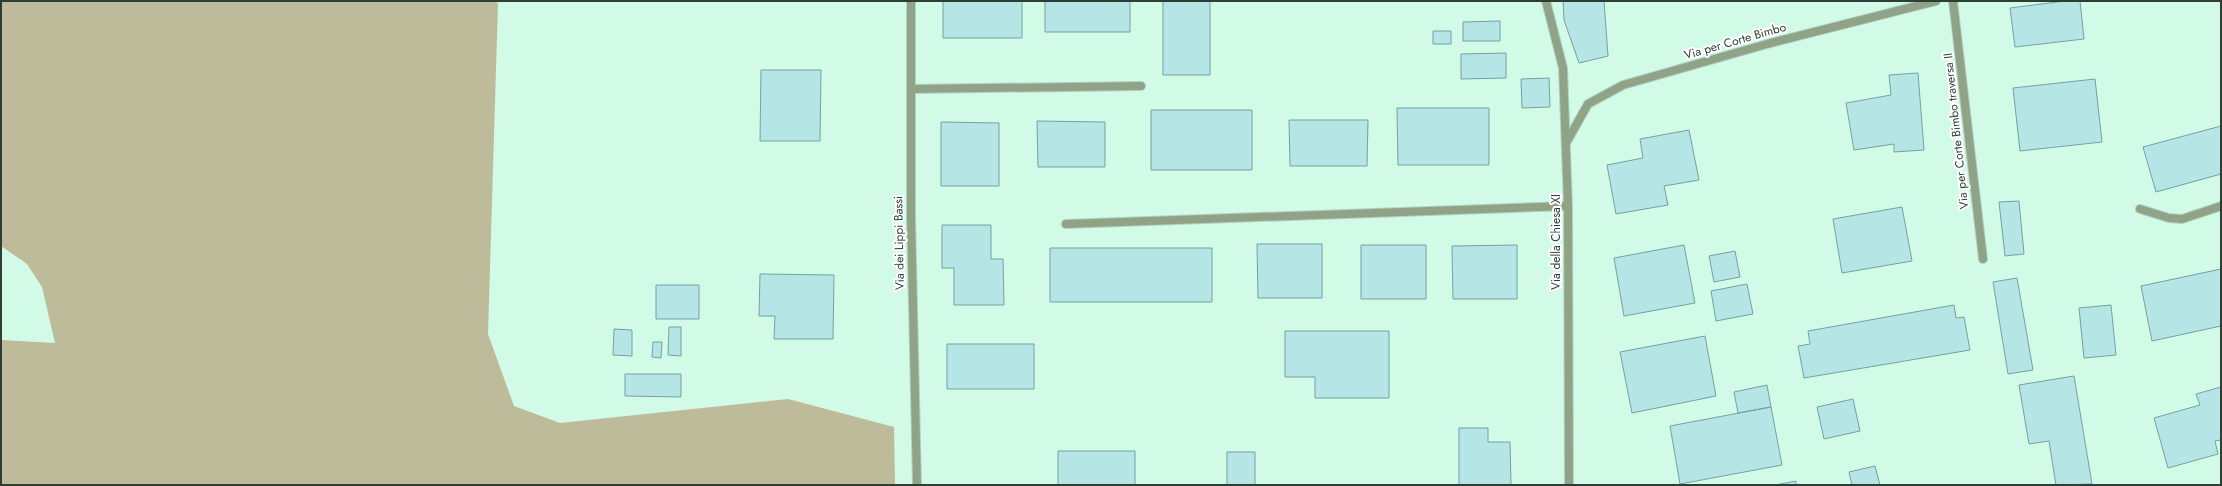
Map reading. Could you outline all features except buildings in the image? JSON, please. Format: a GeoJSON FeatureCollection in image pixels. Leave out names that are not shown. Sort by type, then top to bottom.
{"type":"FeatureCollection","features":[{"type":"Feature","properties":{"kind":"street","name":"Via dei Lippi Bassi"},"geometry":{"type":"LineString","coordinates":[[911,1],[911,248],[917,485]]}},
{"type":"Feature","properties":{"kind":"street","name":"Via della Chiesa XI"},"geometry":{"type":"LineString","coordinates":[[1546,1],[1563,68],[1568,206],[1568,485]]}},
{"type":"Feature","properties":{"kind":"street","name":"Via per Corte Bimbo"},"geometry":{"type":"LineString","coordinates":[[1566,144],[1588,104],[1623,85],[1767,44],[1936,1]]}},
{"type":"Feature","properties":{"kind":"street","name":"Via per Corte Bimbo traversa II"},"geometry":{"type":"LineString","coordinates":[[1953,1],[1983,259]]}},
{"type":"Feature","properties":{"kind":"street"},"geometry":{"type":"LineString","coordinates":[[911,89],[1141,86]]}},
{"type":"Feature","properties":{"kind":"street"},"geometry":{"type":"LineString","coordinates":[[1066,224],[1568,206]]}},
{"type":"Feature","properties":{"kind":"street"},"geometry":{"type":"LineString","coordinates":[[2140,210],[2168,218],[2182,219],[2221,206]]}},
{"type":"Feature","properties":{"kind":"shaded area"},"geometry":{"type":"Polygon","coordinates":[[[1,1],[493,1],[498,3],[488,334],[514,406],[560,423],[788,399],[894,427],[895,485],[1,485],[1,340],[55,343],[42,287],[27,264],[1,246],[1,1]]]}}]}
